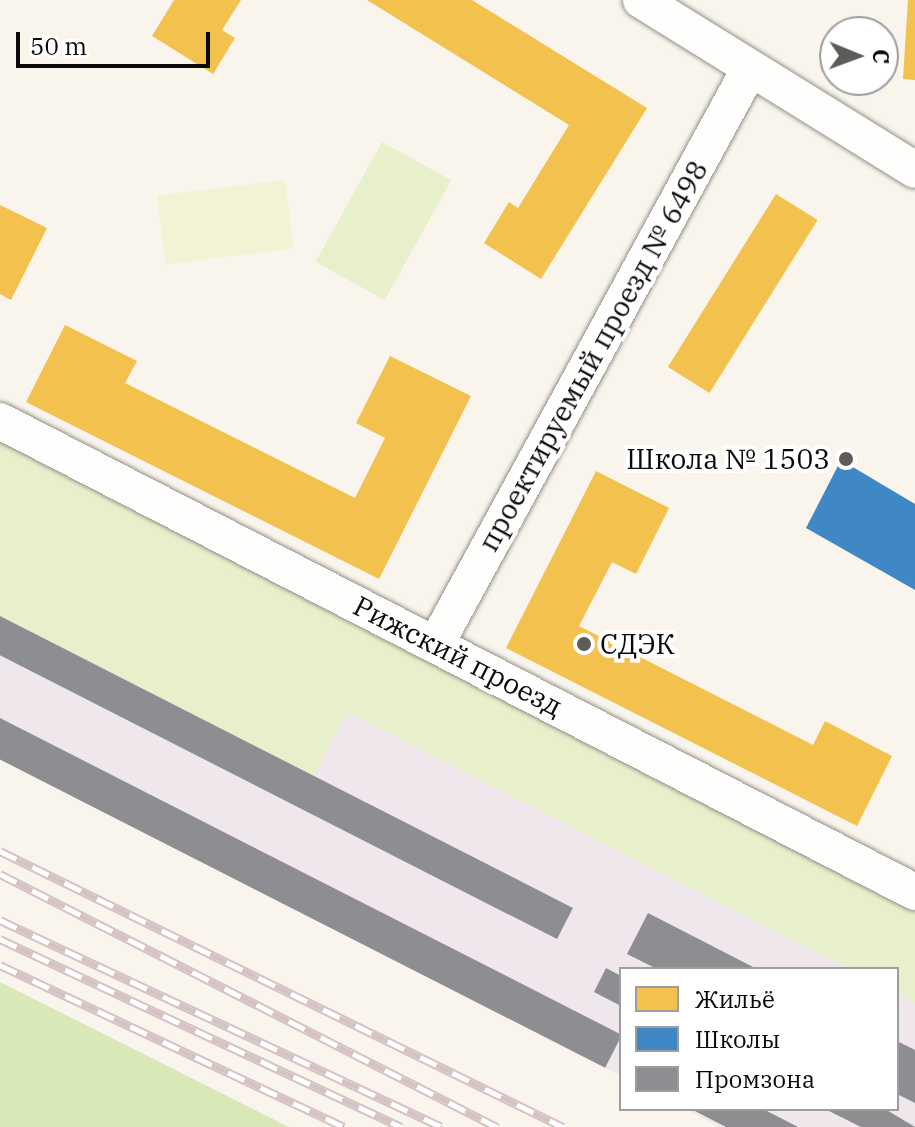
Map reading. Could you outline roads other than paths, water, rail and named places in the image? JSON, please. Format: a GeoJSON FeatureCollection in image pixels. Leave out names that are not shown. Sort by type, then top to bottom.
{"type":"FeatureCollection","features":[{"type":"Feature","properties":{"kind":"street"},"geometry":{"type":"LineString","coordinates":[[641,0],[915,170]]}},
{"type":"Feature","properties":{"kind":"street","name":"проектируемый проезд № 6498"},"geometry":{"type":"LineString","coordinates":[[436,644],[750,68]]}},
{"type":"Feature","properties":{"kind":"street","name":"Рижский проезд"},"geometry":{"type":"LineString","coordinates":[[0,421],[915,892]]}},
{"type":"Feature","properties":{"kind":"railway"},"geometry":{"type":"LineString","coordinates":[[0,851],[563,1127]]}},
{"type":"Feature","properties":{"kind":"railway"},"geometry":{"type":"LineString","coordinates":[[0,874],[497,1127]]}},
{"type":"Feature","properties":{"kind":"railway"},"geometry":{"type":"LineString","coordinates":[[0,920],[441,1127]]}},
{"type":"Feature","properties":{"kind":"railway"},"geometry":{"type":"LineString","coordinates":[[0,939],[401,1127]]}},
{"type":"Feature","properties":{"kind":"railway"},"geometry":{"type":"LineString","coordinates":[[0,965],[344,1127]]}},
{"type":"Feature","properties":{"kind":"place","name":"Школа № 1503"},"geometry":{"type":"Point","coordinates":[846,459]}},
{"type":"Feature","properties":{"kind":"place","name":"СДЭК"},"geometry":{"type":"Point","coordinates":[584,644]}}]}
